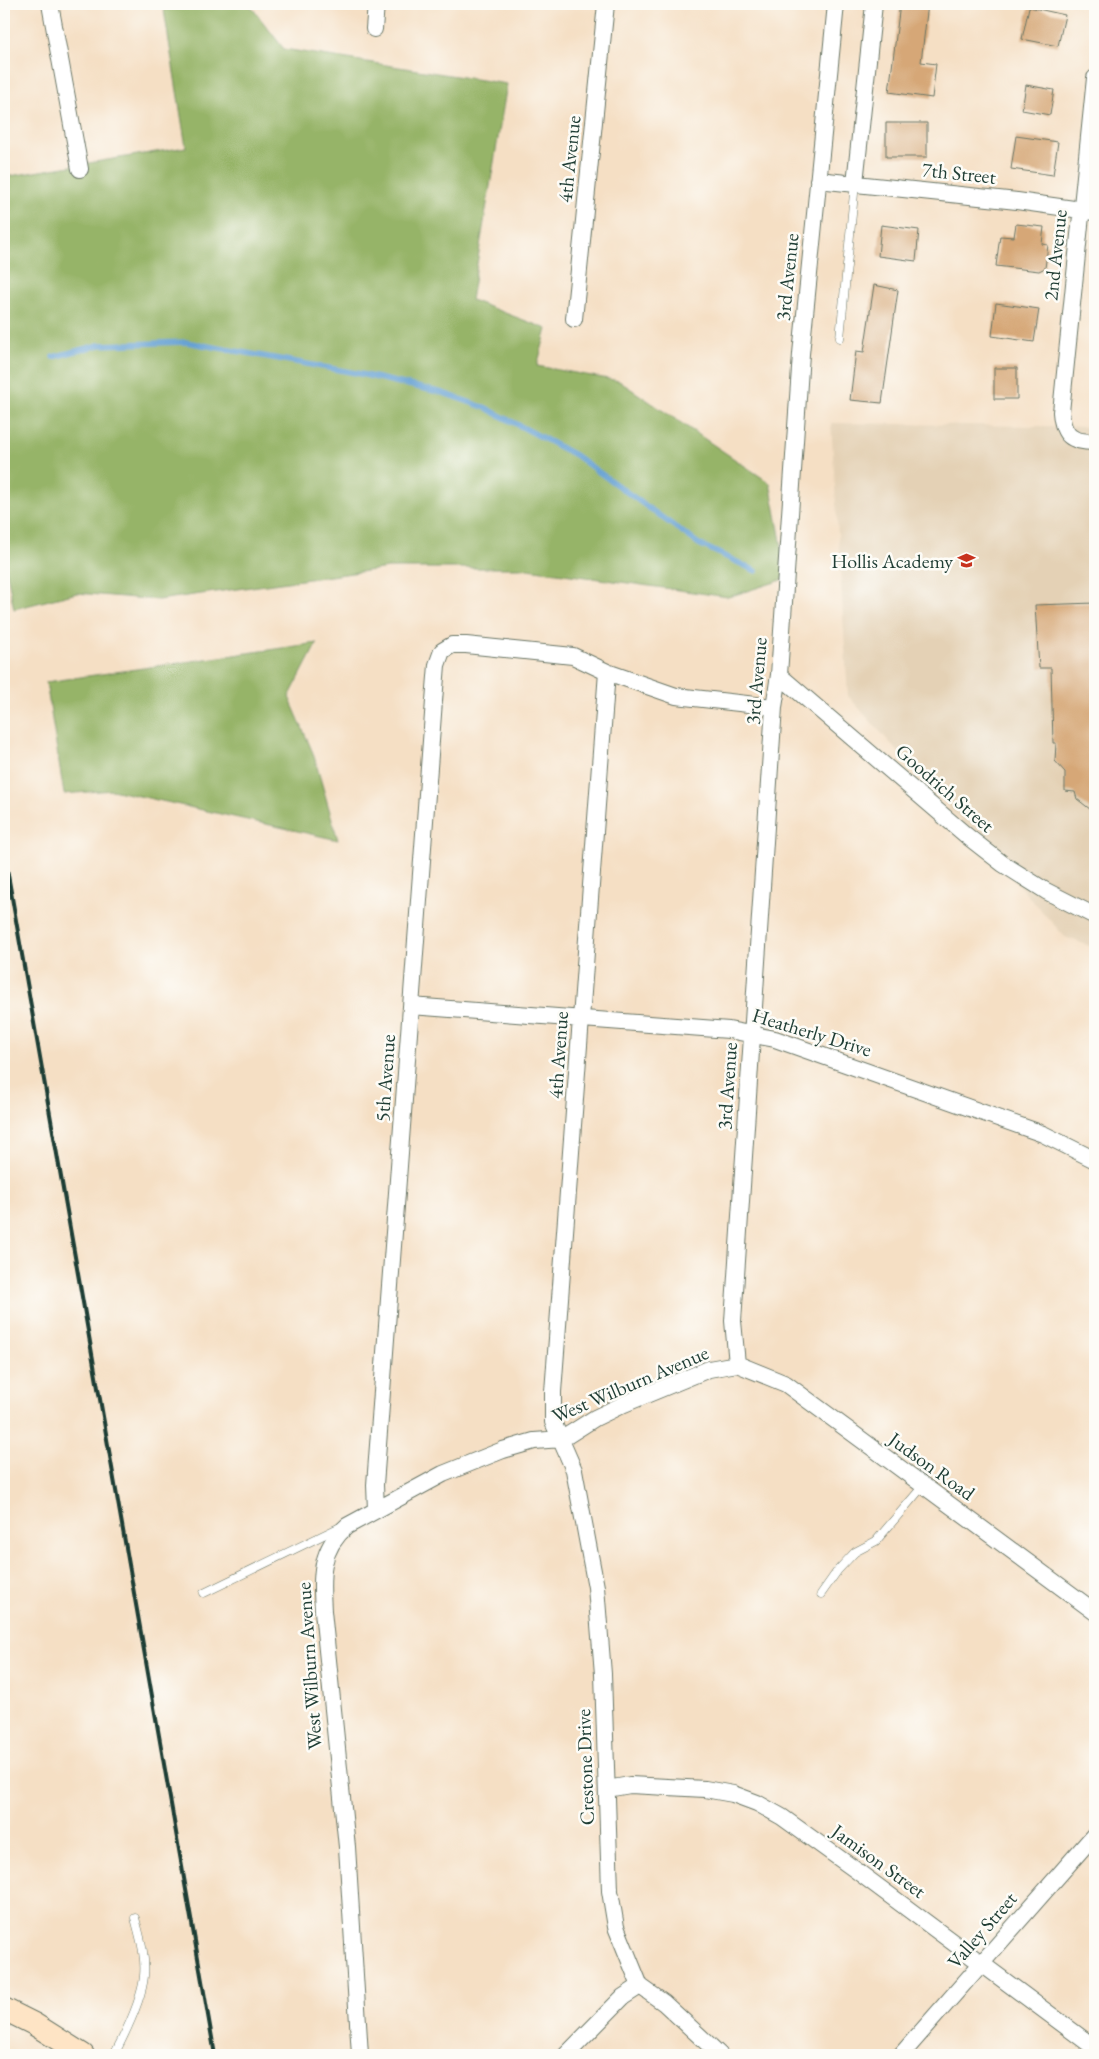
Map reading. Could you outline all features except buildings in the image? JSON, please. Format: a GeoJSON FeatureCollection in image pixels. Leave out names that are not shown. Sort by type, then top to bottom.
{"type":"FeatureCollection","features":[{"type":"Feature","properties":{"kind":"main road"},"geometry":{"type":"LineString","coordinates":[[4,2009],[34,2024],[82,2055]]}},
{"type":"Feature","properties":{"kind":"street"},"geometry":{"type":"LineString","coordinates":[[50,4],[80,169]]}},
{"type":"Feature","properties":{"kind":"street"},"geometry":{"type":"LineString","coordinates":[[374,30],[376,4]]}},
{"type":"Feature","properties":{"kind":"street","name":"4th Avenue"},"geometry":{"type":"LineString","coordinates":[[574,319],[606,4]]}},
{"type":"Feature","properties":{"kind":"street","name":"3rd Avenue"},"geometry":{"type":"LineString","coordinates":[[737,1364],[733,1321],[774,708],[779,674],[801,354],[836,4]]}},
{"type":"Feature","properties":{"kind":"street"},"geometry":{"type":"LineString","coordinates":[[856,183],[874,4]]}},
{"type":"Feature","properties":{"kind":"street","name":"2nd Avenue"},"geometry":{"type":"LineString","coordinates":[[1095,78],[1088,211],[1061,412],[1062,426],[1068,434],[1082,442],[1095,442]]}},
{"type":"Feature","properties":{"kind":"street","name":"7th Street"},"geometry":{"type":"LineString","coordinates":[[818,180],[1088,211]]}},
{"type":"Feature","properties":{"kind":"street","name":"5th Avenue"},"geometry":{"type":"LineString","coordinates":[[376,1510],[376,1485],[437,665],[442,651],[452,646],[466,645],[573,656],[607,672]]}},
{"type":"Feature","properties":{"kind":"street"},"geometry":{"type":"LineString","coordinates":[[607,672],[676,696],[774,708]]}},
{"type":"Feature","properties":{"kind":"street","name":"4th Avenue"},"geometry":{"type":"LineString","coordinates":[[562,1439],[553,1422],[553,1392],[607,672]]}},
{"type":"Feature","properties":{"kind":"street","name":"Goodrich Street"},"geometry":{"type":"LineString","coordinates":[[779,674],[996,859],[1046,891],[1095,916]]}},
{"type":"Feature","properties":{"kind":"street","name":"Heatherly Drive"},"geometry":{"type":"LineString","coordinates":[[411,1006],[728,1030],[752,1035],[798,1047],[1017,1124],[1070,1146],[1095,1160]]}},
{"type":"Feature","properties":{"kind":"street","name":"West Wilburn Avenue"},"geometry":{"type":"LineString","coordinates":[[360,2055],[347,1847],[321,1586],[325,1557],[332,1541],[347,1526],[443,1474],[503,1450],[534,1441],[562,1439],[595,1418],[624,1404],[710,1369],[737,1364]]}},
{"type":"Feature","properties":{"kind":"street","name":"Judson Road"},"geometry":{"type":"LineString","coordinates":[[737,1364],[786,1384],[1095,1612]]}},
{"type":"Feature","properties":{"kind":"street","name":"Crestone Drive"},"geometry":{"type":"LineString","coordinates":[[562,1439],[574,1470],[596,1586],[603,1674],[613,1913],[621,1944],[640,1986]]}},
{"type":"Feature","properties":{"kind":"street","name":"Jamison Street"},"geometry":{"type":"LineString","coordinates":[[607,1789],[630,1786],[705,1789],[727,1793],[757,1803],[782,1817],[857,1871],[1095,2048]]}},
{"type":"Feature","properties":{"kind":"street","name":"Valley Street"},"geometry":{"type":"LineString","coordinates":[[901,2055],[1095,1834]]}},
{"type":"Feature","properties":{"kind":"street"},"geometry":{"type":"LineString","coordinates":[[566,2055],[623,1997],[640,1986],[664,2003],[720,2055]]}},
{"type":"Feature","properties":{"kind":"lane"},"geometry":{"type":"LineString","coordinates":[[840,338],[856,183]]}},
{"type":"Feature","properties":{"kind":"lane"},"geometry":{"type":"LineString","coordinates":[[821,1594],[838,1570],[855,1552],[876,1541],[923,1486]]}},
{"type":"Feature","properties":{"kind":"lane"},"geometry":{"type":"LineString","coordinates":[[204,1593],[376,1510]]}},
{"type":"Feature","properties":{"kind":"lane"},"geometry":{"type":"LineString","coordinates":[[114,2055],[123,2038],[144,1977],[143,1950],[135,1918]]}},
{"type":"Feature","properties":{"kind":"shaded area","name":"Hollis Academy"},"geometry":{"type":"Polygon","coordinates":[[[831,423],[1095,427],[1095,948],[1065,937],[848,696],[831,423]]]}},
{"type":"Feature","properties":{"kind":"green space"},"geometry":{"type":"Polygon","coordinates":[[[163,4],[249,4],[284,49],[507,84],[471,300],[547,329],[537,366],[619,381],[770,483],[788,578],[728,597],[521,568],[388,568],[158,600],[77,593],[14,609],[4,558],[4,177],[186,147],[163,4]]]}},
{"type":"Feature","properties":{"kind":"green space"},"geometry":{"type":"Polygon","coordinates":[[[317,643],[289,697],[313,753],[338,840],[112,790],[64,794],[46,682],[317,643]]]}},
{"type":"Feature","properties":{"kind":"waterway"},"geometry":{"type":"LineString","coordinates":[[53,357],[99,345],[186,342],[356,373],[443,393],[486,408],[575,455],[699,544],[756,571]]}},
{"type":"Feature","properties":{"kind":"railway"},"geometry":{"type":"LineString","coordinates":[[4,852],[215,2055]]}},
{"type":"Feature","properties":{"kind":"place","name":"Hollis Academy"},"geometry":{"type":"Point","coordinates":[967,561]}}]}
